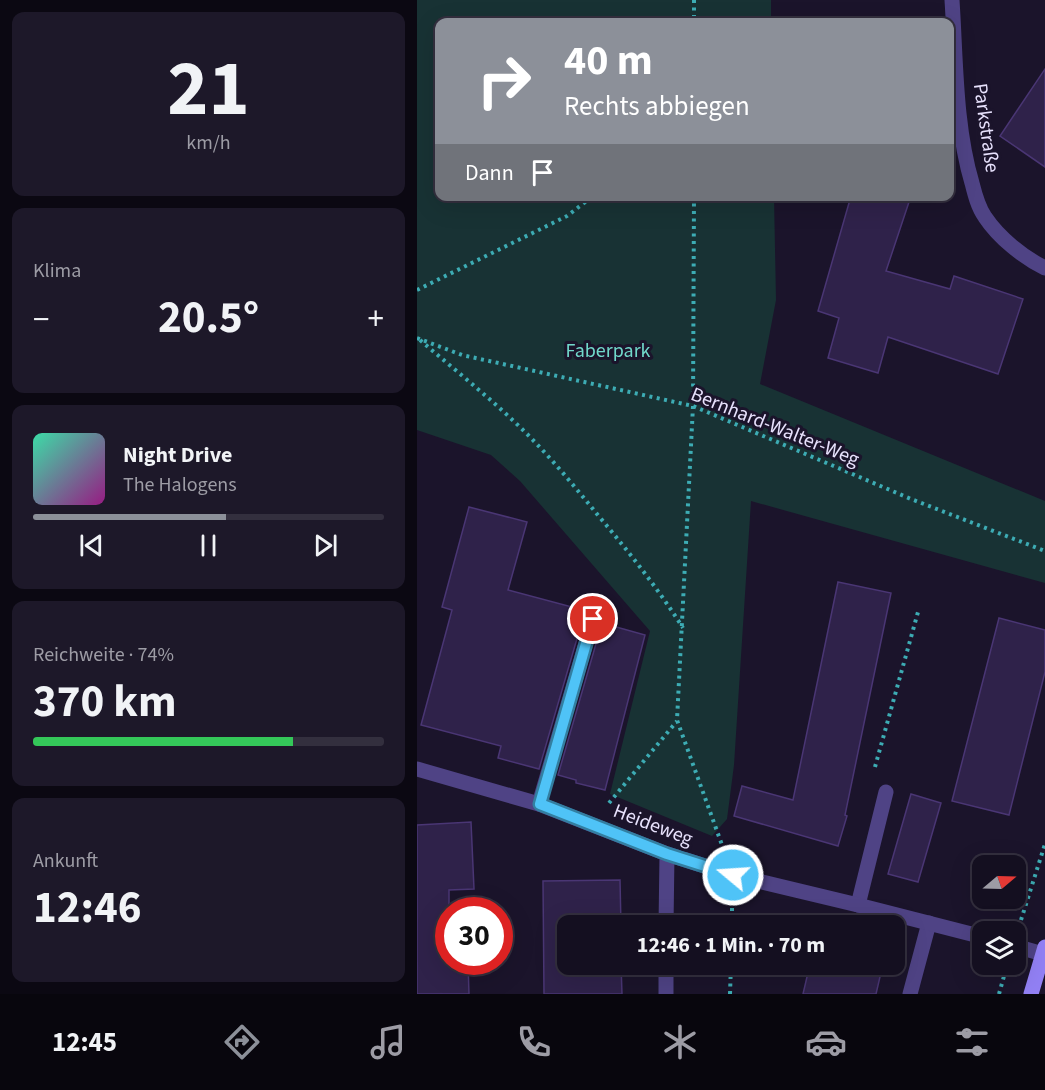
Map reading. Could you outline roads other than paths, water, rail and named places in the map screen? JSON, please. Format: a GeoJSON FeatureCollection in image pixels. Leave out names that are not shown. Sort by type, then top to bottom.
{"type":"FeatureCollection","features":[{"type":"Feature","properties":{"kind":"main road"},"geometry":{"type":"LineString","coordinates":[[1031,994],[1044,951]]}},
{"type":"Feature","properties":{"kind":"street","name":"Parkstraße"},"geometry":{"type":"LineString","coordinates":[[952,0],[953,18]]}},
{"type":"Feature","properties":{"kind":"street","name":"Parkstraße"},"geometry":{"type":"LineString","coordinates":[[954,30],[964,149],[977,201],[985,217],[1001,236],[1045,268]]}},
{"type":"Feature","properties":{"kind":"street"},"geometry":{"type":"LineString","coordinates":[[540,804],[593,619]]}},
{"type":"Feature","properties":{"kind":"street","name":"Heideweg"},"geometry":{"type":"LineString","coordinates":[[417,769],[540,804],[667,854],[733,875],[972,934]]}},
{"type":"Feature","properties":{"kind":"street"},"geometry":{"type":"LineString","coordinates":[[858,905],[886,792]]}},
{"type":"Feature","properties":{"kind":"street"},"geometry":{"type":"LineString","coordinates":[[666,915],[667,854]]}},
{"type":"Feature","properties":{"kind":"street"},"geometry":{"type":"LineString","coordinates":[[910,994],[929,924]]}},
{"type":"Feature","properties":{"kind":"street"},"geometry":{"type":"LineString","coordinates":[[1026,948],[1044,951]]}},
{"type":"Feature","properties":{"kind":"street"},"geometry":{"type":"LineString","coordinates":[[666,975],[666,994]]}},
{"type":"Feature","properties":{"kind":"park label","name":"Faberpark"},"geometry":{"type":"Point","coordinates":[608,351]}}]}
